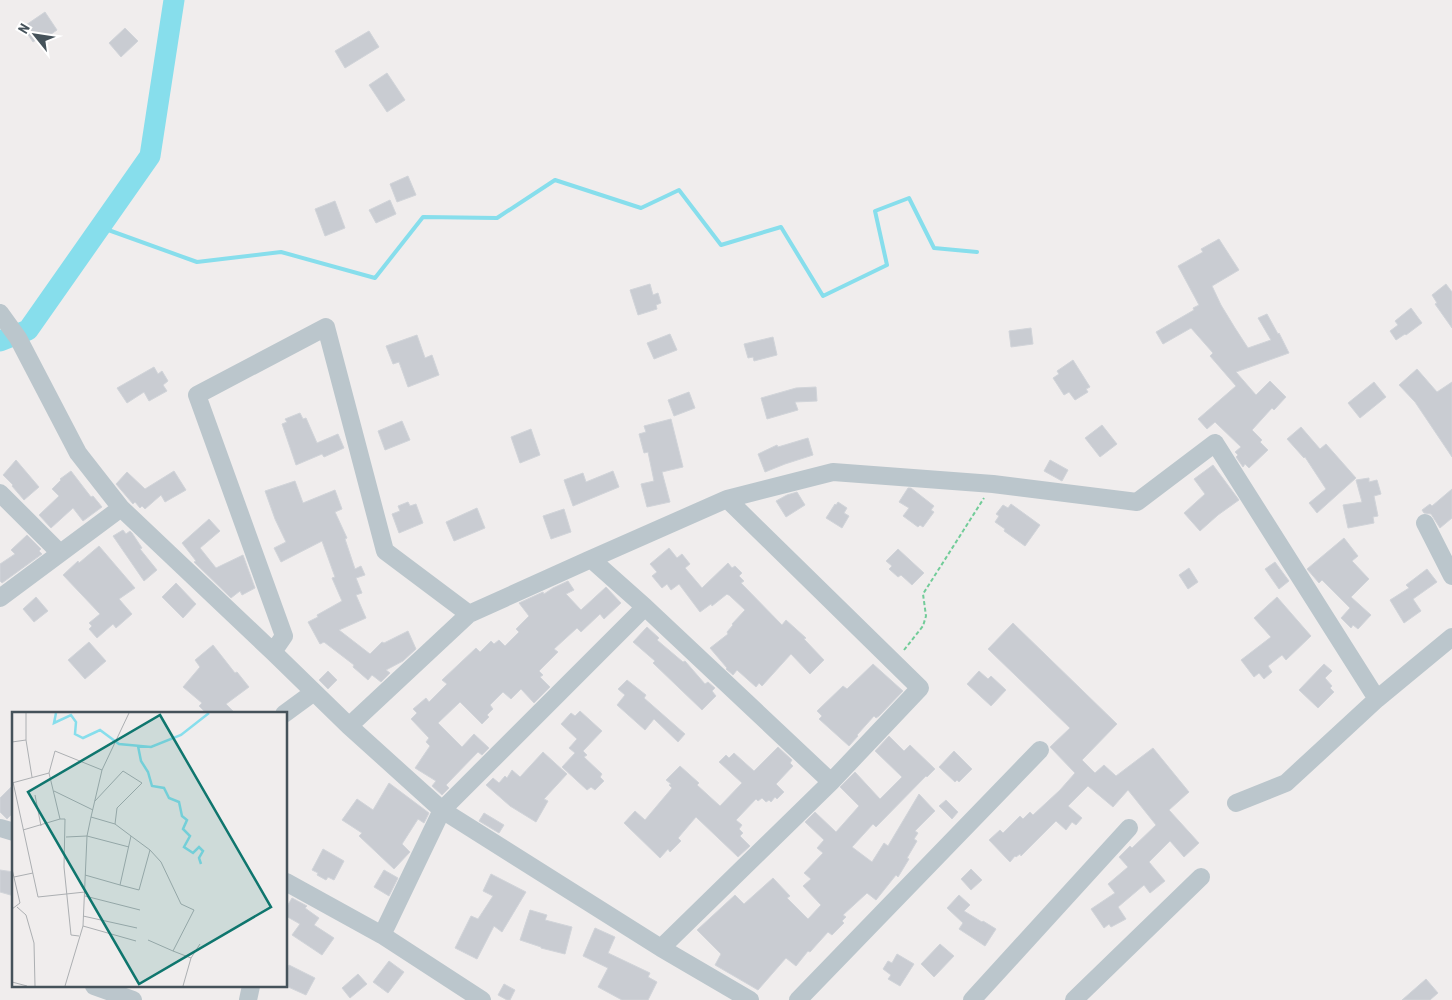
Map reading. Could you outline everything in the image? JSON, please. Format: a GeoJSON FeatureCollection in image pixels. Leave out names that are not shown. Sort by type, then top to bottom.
{"type":"FeatureCollection","features":[{"type":"Feature","properties":{"kind":"street"},"geometry":{"type":"LineString","coordinates":[[9,326],[78,453],[121,508],[349,726],[442,810],[661,948],[750,1000]]}},
{"type":"Feature","properties":{"kind":"street"},"geometry":{"type":"LineString","coordinates":[[273,652],[284,636],[197,395],[326,327],[385,552],[469,614]]}},
{"type":"Feature","properties":{"kind":"street"},"geometry":{"type":"LineString","coordinates":[[349,726],[469,614],[727,500],[833,472],[993,484],[1137,502],[1215,443],[1377,699]]}},
{"type":"Feature","properties":{"kind":"street"},"geometry":{"type":"LineString","coordinates":[[0,493],[60,553]]}},
{"type":"Feature","properties":{"kind":"street"},"geometry":{"type":"LineString","coordinates":[[661,948],[831,782],[920,688],[727,500]]}},
{"type":"Feature","properties":{"kind":"street"},"geometry":{"type":"LineString","coordinates":[[0,598],[121,508]]}},
{"type":"Feature","properties":{"kind":"street"},"geometry":{"type":"LineString","coordinates":[[1425,523],[1452,576]]}},
{"type":"Feature","properties":{"kind":"street"},"geometry":{"type":"LineString","coordinates":[[590,559],[645,607],[831,782]]}},
{"type":"Feature","properties":{"kind":"street"},"geometry":{"type":"LineString","coordinates":[[382,935],[442,810],[645,607]]}},
{"type":"Feature","properties":{"kind":"street"},"geometry":{"type":"LineString","coordinates":[[1236,803],[1286,783],[1377,699],[1452,637]]}},
{"type":"Feature","properties":{"kind":"street"},"geometry":{"type":"LineString","coordinates":[[287,712],[314,692]]}},
{"type":"Feature","properties":{"kind":"street"},"geometry":{"type":"LineString","coordinates":[[798,1000],[1040,750]]}},
{"type":"Feature","properties":{"kind":"street"},"geometry":{"type":"LineString","coordinates":[[972,1000],[1130,828]]}},
{"type":"Feature","properties":{"kind":"street"},"geometry":{"type":"LineString","coordinates":[[1074,1000],[1202,876]]}},
{"type":"Feature","properties":{"kind":"street"},"geometry":{"type":"LineString","coordinates":[[288,883],[382,935],[482,1000]]}},
{"type":"Feature","properties":{"kind":"street"},"geometry":{"type":"LineString","coordinates":[[100,988],[133,1000]]}},
{"type":"Feature","properties":{"kind":"path"},"geometry":{"type":"LineString","coordinates":[[897,666],[902,652],[923,626],[926,616],[923,594],[993,484]]}},
{"type":"Feature","properties":{"kind":"building"},"geometry":{"type":"Polygon","coordinates":[[[45,12],[57,30],[47,37],[45,34],[33,42],[23,27],[45,12]]]}},
{"type":"Feature","properties":{"kind":"building"},"geometry":{"type":"Polygon","coordinates":[[[125,28],[138,41],[121,57],[109,43],[125,28]]]}},
{"type":"Feature","properties":{"kind":"building"},"geometry":{"type":"Polygon","coordinates":[[[369,31],[379,47],[345,68],[335,51],[369,31]]]}},
{"type":"Feature","properties":{"kind":"building"},"geometry":{"type":"Polygon","coordinates":[[[387,73],[405,100],[387,112],[369,85],[387,73]]]}},
{"type":"Feature","properties":{"kind":"building"},"geometry":{"type":"Polygon","coordinates":[[[408,176],[416,195],[397,202],[390,184],[408,176]]]}},
{"type":"Feature","properties":{"kind":"building"},"geometry":{"type":"Polygon","coordinates":[[[390,200],[396,214],[376,223],[369,210],[390,200]]]}},
{"type":"Feature","properties":{"kind":"building"},"geometry":{"type":"Polygon","coordinates":[[[335,201],[345,228],[325,236],[315,209],[335,201]]]}},
{"type":"Feature","properties":{"kind":"building"},"geometry":{"type":"Polygon","coordinates":[[[1219,239],[1239,270],[1212,286],[1235,328],[1248,348],[1271,340],[1258,318],[1267,314],[1289,353],[1236,372],[1256,395],[1270,381],[1286,397],[1274,410],[1272,408],[1252,430],[1262,440],[1260,442],[1268,450],[1249,468],[1245,464],[1243,467],[1236,457],[1238,455],[1235,452],[1241,447],[1215,422],[1207,429],[1198,419],[1236,386],[1210,356],[1213,353],[1191,328],[1163,344],[1156,332],[1194,310],[1193,308],[1199,305],[1178,266],[1203,252],[1201,249],[1219,239]]]}},
{"type":"Feature","properties":{"kind":"building"},"geometry":{"type":"Polygon","coordinates":[[[650,284],[653,295],[658,293],[661,303],[656,305],[657,309],[638,315],[630,290],[650,284]]]}},
{"type":"Feature","properties":{"kind":"building"},"geometry":{"type":"Polygon","coordinates":[[[1446,284],[1452,292],[1452,328],[1435,304],[1437,303],[1432,295],[1446,284]]]}},
{"type":"Feature","properties":{"kind":"building"},"geometry":{"type":"Polygon","coordinates":[[[1411,308],[1422,323],[1396,340],[1390,331],[1398,325],[1395,321],[1411,308]]]}},
{"type":"Feature","properties":{"kind":"building"},"geometry":{"type":"Polygon","coordinates":[[[1031,328],[1033,344],[1011,347],[1009,331],[1031,328]]]}},
{"type":"Feature","properties":{"kind":"building"},"geometry":{"type":"Polygon","coordinates":[[[670,334],[677,350],[654,359],[647,343],[670,334]]]}},
{"type":"Feature","properties":{"kind":"building"},"geometry":{"type":"Polygon","coordinates":[[[417,335],[425,358],[432,355],[439,375],[408,387],[399,362],[393,364],[386,346],[417,335]]]}},
{"type":"Feature","properties":{"kind":"building"},"geometry":{"type":"Polygon","coordinates":[[[773,337],[777,355],[754,361],[753,357],[748,358],[744,344],[773,337]]]}},
{"type":"Feature","properties":{"kind":"building"},"geometry":{"type":"Polygon","coordinates":[[[1073,360],[1090,387],[1086,389],[1088,392],[1075,400],[1069,392],[1064,395],[1053,378],[1059,374],[1057,371],[1073,360]]]}},
{"type":"Feature","properties":{"kind":"building"},"geometry":{"type":"Polygon","coordinates":[[[154,367],[158,374],[162,371],[168,381],[163,385],[167,391],[149,401],[144,392],[127,403],[117,388],[154,367]]]}},
{"type":"Feature","properties":{"kind":"building"},"geometry":{"type":"Polygon","coordinates":[[[1417,369],[1437,392],[1452,382],[1452,457],[1415,402],[1399,385],[1417,369]]]}},
{"type":"Feature","properties":{"kind":"building"},"geometry":{"type":"Polygon","coordinates":[[[1374,382],[1386,397],[1360,418],[1348,403],[1374,382]]]}},
{"type":"Feature","properties":{"kind":"building"},"geometry":{"type":"Polygon","coordinates":[[[816,387],[817,401],[795,402],[798,410],[767,419],[761,398],[796,388],[816,387]]]}},
{"type":"Feature","properties":{"kind":"building"},"geometry":{"type":"Polygon","coordinates":[[[689,392],[695,408],[674,416],[668,400],[689,392]]]}},
{"type":"Feature","properties":{"kind":"building"},"geometry":{"type":"Polygon","coordinates":[[[300,413],[303,419],[306,418],[317,443],[338,434],[344,448],[324,457],[322,454],[296,465],[282,424],[287,422],[285,419],[300,413]]]}},
{"type":"Feature","properties":{"kind":"building"},"geometry":{"type":"Polygon","coordinates":[[[671,419],[683,467],[662,472],[670,502],[647,507],[641,484],[654,481],[648,452],[644,453],[639,434],[646,432],[644,426],[671,419]]]}},
{"type":"Feature","properties":{"kind":"building"},"geometry":{"type":"Polygon","coordinates":[[[402,421],[410,440],[385,450],[378,431],[402,421]]]}},
{"type":"Feature","properties":{"kind":"building"},"geometry":{"type":"Polygon","coordinates":[[[1102,425],[1117,444],[1100,457],[1085,438],[1102,425]]]}},
{"type":"Feature","properties":{"kind":"building"},"geometry":{"type":"Polygon","coordinates":[[[1301,427],[1320,449],[1326,444],[1356,478],[1317,513],[1309,503],[1326,489],[1305,457],[1287,439],[1301,427]]]}},
{"type":"Feature","properties":{"kind":"building"},"geometry":{"type":"Polygon","coordinates":[[[531,429],[540,455],[520,463],[511,437],[531,429]]]}},
{"type":"Feature","properties":{"kind":"building"},"geometry":{"type":"Polygon","coordinates":[[[808,438],[813,455],[765,472],[758,454],[777,445],[778,447],[808,438]]]}},
{"type":"Feature","properties":{"kind":"building"},"geometry":{"type":"Polygon","coordinates":[[[16,460],[39,487],[24,500],[3,475],[16,460]]]}},
{"type":"Feature","properties":{"kind":"building"},"geometry":{"type":"Polygon","coordinates":[[[1050,460],[1068,470],[1062,481],[1044,471],[1050,460]]]}},
{"type":"Feature","properties":{"kind":"building"},"geometry":{"type":"Polygon","coordinates":[[[1213,465],[1239,500],[1200,531],[1184,513],[1205,494],[1194,479],[1213,465]]]}},
{"type":"Feature","properties":{"kind":"building"},"geometry":{"type":"Polygon","coordinates":[[[71,471],[91,497],[93,496],[102,507],[83,521],[73,508],[51,528],[39,515],[59,496],[52,489],[60,479],[71,471]]]}},
{"type":"Feature","properties":{"kind":"building"},"geometry":{"type":"Polygon","coordinates":[[[174,471],[186,490],[165,502],[161,495],[145,509],[142,506],[140,508],[135,502],[133,504],[116,484],[127,472],[145,489],[174,471]]]}},
{"type":"Feature","properties":{"kind":"building"},"geometry":{"type":"Polygon","coordinates":[[[613,471],[619,487],[573,506],[564,480],[583,473],[586,482],[613,471]]]}},
{"type":"Feature","properties":{"kind":"building"},"geometry":{"type":"Polygon","coordinates":[[[1369,478],[1369,482],[1377,480],[1381,494],[1374,496],[1378,516],[1373,517],[1374,523],[1348,528],[1343,505],[1362,502],[1356,480],[1369,478]]]}},
{"type":"Feature","properties":{"kind":"building"},"geometry":{"type":"Polygon","coordinates":[[[295,481],[303,503],[335,490],[342,509],[335,512],[347,538],[345,539],[355,569],[361,566],[365,575],[356,578],[362,593],[356,595],[366,618],[339,630],[370,654],[382,642],[384,643],[408,631],[416,649],[403,661],[386,670],[390,673],[381,682],[372,675],[368,680],[353,667],[354,665],[324,642],[320,644],[308,622],[342,601],[332,578],[335,577],[322,541],[281,562],[274,548],[286,542],[265,491],[295,481]]]}},
{"type":"Feature","properties":{"kind":"building"},"geometry":{"type":"Polygon","coordinates":[[[908,488],[911,488],[934,506],[931,510],[934,512],[923,527],[920,525],[918,527],[903,516],[909,508],[899,502],[908,488]]]}},
{"type":"Feature","properties":{"kind":"building"},"geometry":{"type":"Polygon","coordinates":[[[1452,489],[1452,518],[1440,528],[1431,514],[1424,513],[1422,510],[1430,504],[1432,506],[1452,489]]]}},
{"type":"Feature","properties":{"kind":"building"},"geometry":{"type":"Polygon","coordinates":[[[797,492],[805,505],[786,517],[776,501],[797,492]]]}},
{"type":"Feature","properties":{"kind":"building"},"geometry":{"type":"Polygon","coordinates":[[[408,502],[410,506],[416,504],[423,523],[399,533],[392,514],[400,511],[398,506],[408,502]]]}},
{"type":"Feature","properties":{"kind":"building"},"geometry":{"type":"Polygon","coordinates":[[[838,502],[847,508],[844,513],[849,516],[842,528],[826,518],[838,502]]]}},
{"type":"Feature","properties":{"kind":"building"},"geometry":{"type":"Polygon","coordinates":[[[1011,504],[1040,525],[1025,546],[995,522],[999,516],[996,514],[1003,505],[1008,508],[1011,504]]]}},
{"type":"Feature","properties":{"kind":"building"},"geometry":{"type":"Polygon","coordinates":[[[477,508],[485,528],[454,541],[446,522],[477,508]]]}},
{"type":"Feature","properties":{"kind":"building"},"geometry":{"type":"Polygon","coordinates":[[[564,509],[571,532],[551,539],[543,516],[564,509]]]}},
{"type":"Feature","properties":{"kind":"building"},"geometry":{"type":"Polygon","coordinates":[[[209,519],[220,531],[200,548],[216,568],[243,555],[255,588],[242,595],[240,591],[231,598],[194,562],[196,561],[182,543],[209,519]]]}},
{"type":"Feature","properties":{"kind":"building"},"geometry":{"type":"Polygon","coordinates":[[[123,530],[126,534],[130,531],[132,533],[142,548],[140,549],[157,570],[144,581],[113,536],[123,530]]]}},
{"type":"Feature","properties":{"kind":"building"},"geometry":{"type":"Polygon","coordinates":[[[27,535],[41,549],[39,551],[42,554],[2,583],[0,581],[0,564],[15,554],[11,550],[27,535]]]}},
{"type":"Feature","properties":{"kind":"building"},"geometry":{"type":"Polygon","coordinates":[[[1344,538],[1358,556],[1352,561],[1369,579],[1351,597],[1371,615],[1358,629],[1353,625],[1351,628],[1341,618],[1350,608],[1322,580],[1319,583],[1307,569],[1344,538]]]}},
{"type":"Feature","properties":{"kind":"building"},"geometry":{"type":"Polygon","coordinates":[[[99,546],[135,588],[119,599],[132,614],[116,628],[113,624],[97,638],[89,629],[92,626],[89,623],[100,614],[63,575],[99,546]]]}},
{"type":"Feature","properties":{"kind":"building"},"geometry":{"type":"Polygon","coordinates":[[[669,548],[677,558],[682,554],[690,564],[685,568],[702,588],[728,563],[732,568],[735,566],[742,573],[739,576],[744,581],[741,583],[782,625],[786,620],[806,638],[804,639],[824,660],[810,674],[791,654],[762,686],[759,683],[756,687],[737,670],[733,675],[710,648],[728,634],[727,632],[732,624],[745,610],[727,594],[712,606],[711,604],[700,612],[679,584],[671,590],[667,584],[662,588],[652,576],[657,572],[650,564],[669,548]]]}},
{"type":"Feature","properties":{"kind":"building"},"geometry":{"type":"Polygon","coordinates":[[[898,549],[924,573],[912,585],[901,575],[898,577],[889,569],[892,566],[886,561],[898,549]]]}},
{"type":"Feature","properties":{"kind":"building"},"geometry":{"type":"Polygon","coordinates":[[[1275,562],[1289,581],[1279,589],[1265,569],[1275,562]]]}},
{"type":"Feature","properties":{"kind":"building"},"geometry":{"type":"Polygon","coordinates":[[[1189,568],[1198,582],[1188,589],[1179,575],[1189,568]]]}},
{"type":"Feature","properties":{"kind":"building"},"geometry":{"type":"Polygon","coordinates":[[[1427,569],[1437,582],[1413,599],[1421,611],[1404,623],[1390,600],[1409,588],[1406,585],[1427,569]]]}},
{"type":"Feature","properties":{"kind":"building"},"geometry":{"type":"Polygon","coordinates":[[[568,581],[574,590],[566,594],[581,610],[606,587],[621,603],[604,619],[600,614],[581,632],[577,628],[554,649],[558,652],[539,671],[543,675],[540,677],[550,687],[534,703],[521,689],[511,699],[503,692],[490,705],[493,709],[487,715],[489,717],[482,724],[460,702],[438,723],[462,747],[474,734],[489,748],[482,755],[478,752],[446,785],[449,788],[442,795],[432,786],[436,781],[415,768],[430,746],[426,742],[429,738],[411,719],[417,713],[413,709],[426,698],[429,702],[447,684],[442,680],[476,648],[480,652],[491,641],[494,644],[499,640],[505,646],[519,632],[516,629],[529,616],[519,603],[543,592],[544,594],[568,581]]]}},
{"type":"Feature","properties":{"kind":"building"},"geometry":{"type":"Polygon","coordinates":[[[176,583],[196,604],[183,618],[162,597],[176,583]]]}},
{"type":"Feature","properties":{"kind":"building"},"geometry":{"type":"Polygon","coordinates":[[[36,597],[48,611],[34,622],[23,609],[36,597]]]}},
{"type":"Feature","properties":{"kind":"building"},"geometry":{"type":"Polygon","coordinates":[[[1277,597],[1311,636],[1286,660],[1282,655],[1268,666],[1272,672],[1264,679],[1259,673],[1254,677],[1241,660],[1271,637],[1254,618],[1277,597]]]}},
{"type":"Feature","properties":{"kind":"building"},"geometry":{"type":"Polygon","coordinates":[[[1013,623],[1117,724],[1082,760],[1095,773],[1104,765],[1116,776],[1153,748],[1189,792],[1169,810],[1199,843],[1184,857],[1170,841],[1149,862],[1165,881],[1150,893],[1144,885],[1118,907],[1126,919],[1111,927],[1109,924],[1104,928],[1091,909],[1115,893],[1108,884],[1128,867],[1119,857],[1130,846],[1132,848],[1156,825],[1128,790],[1113,807],[1088,786],[1068,806],[1082,818],[1076,825],[1072,822],[1066,830],[1056,821],[1021,856],[1020,854],[1015,856],[1010,862],[989,840],[1000,830],[1003,833],[1020,816],[1023,819],[1030,812],[1033,815],[1075,773],[1050,747],[1070,728],[988,649],[1013,623]]]}},
{"type":"Feature","properties":{"kind":"building"},"geometry":{"type":"Polygon","coordinates":[[[647,627],[659,638],[657,640],[683,662],[685,661],[705,684],[708,682],[715,688],[712,691],[716,696],[702,710],[653,663],[655,661],[633,642],[647,627]]]}},
{"type":"Feature","properties":{"kind":"building"},"geometry":{"type":"Polygon","coordinates":[[[89,642],[106,661],[85,679],[68,660],[89,642]]]}},
{"type":"Feature","properties":{"kind":"building"},"geometry":{"type":"Polygon","coordinates":[[[213,645],[235,673],[237,672],[249,687],[226,704],[234,712],[205,712],[199,706],[202,703],[183,687],[200,667],[195,660],[213,645]]]}},
{"type":"Feature","properties":{"kind":"building"},"geometry":{"type":"Polygon","coordinates":[[[873,664],[903,691],[879,716],[876,718],[874,716],[849,746],[819,719],[822,716],[817,711],[843,686],[847,689],[873,664]]]}},
{"type":"Feature","properties":{"kind":"building"},"geometry":{"type":"Polygon","coordinates":[[[1324,664],[1332,671],[1325,678],[1332,686],[1330,688],[1334,692],[1318,708],[1299,690],[1324,664]]]}},
{"type":"Feature","properties":{"kind":"building"},"geometry":{"type":"Polygon","coordinates":[[[328,671],[337,680],[328,689],[319,680],[328,671]]]}},
{"type":"Feature","properties":{"kind":"building"},"geometry":{"type":"Polygon","coordinates":[[[979,671],[988,679],[991,676],[1006,690],[991,706],[967,684],[979,671]]]}},
{"type":"Feature","properties":{"kind":"building"},"geometry":{"type":"Polygon","coordinates":[[[627,680],[646,695],[644,698],[685,734],[678,742],[654,719],[645,730],[617,705],[625,695],[618,689],[627,680]]]}},
{"type":"Feature","properties":{"kind":"building"},"geometry":{"type":"Polygon","coordinates":[[[580,711],[602,731],[583,751],[587,755],[584,757],[602,774],[600,777],[604,781],[595,790],[591,787],[587,790],[562,767],[575,753],[569,748],[577,739],[561,724],[571,713],[575,716],[580,711]]]}},
{"type":"Feature","properties":{"kind":"building"},"geometry":{"type":"Polygon","coordinates":[[[889,736],[904,751],[910,745],[935,769],[876,827],[873,824],[852,847],[872,862],[884,843],[888,846],[919,794],[935,811],[915,831],[918,833],[914,839],[917,841],[898,877],[896,875],[876,900],[867,893],[843,915],[846,917],[842,921],[844,923],[832,935],[828,932],[810,952],[808,951],[796,966],[786,958],[758,990],[715,965],[721,954],[697,930],[735,895],[744,904],[773,878],[790,896],[787,898],[808,919],[821,905],[803,886],[811,879],[804,873],[823,853],[817,848],[824,840],[805,822],[815,812],[836,832],[859,806],[840,787],[855,772],[880,799],[902,777],[875,751],[889,736]]]}},
{"type":"Feature","properties":{"kind":"building"},"geometry":{"type":"Polygon","coordinates":[[[778,747],[792,760],[790,763],[793,766],[776,784],[784,792],[777,799],[775,797],[771,802],[769,800],[766,802],[762,798],[758,801],[756,799],[736,820],[742,825],[739,829],[743,833],[740,836],[750,846],[738,857],[696,817],[678,838],[681,841],[670,852],[668,849],[660,858],[624,823],[635,811],[645,820],[672,788],[669,785],[671,784],[666,780],[680,766],[720,806],[742,783],[719,762],[726,755],[729,758],[734,753],[754,771],[778,747]]]}},
{"type":"Feature","properties":{"kind":"building"},"geometry":{"type":"Polygon","coordinates":[[[954,751],[972,769],[959,782],[957,780],[955,782],[939,767],[954,751]]]}},
{"type":"Feature","properties":{"kind":"building"},"geometry":{"type":"Polygon","coordinates":[[[543,752],[567,774],[544,799],[548,801],[536,822],[510,806],[486,785],[493,778],[499,783],[505,776],[507,778],[512,770],[520,777],[543,752]]]}},
{"type":"Feature","properties":{"kind":"building"},"geometry":{"type":"Polygon","coordinates":[[[389,783],[429,813],[424,823],[418,819],[402,844],[410,852],[394,869],[359,836],[362,833],[342,820],[357,799],[373,810],[389,783]]]}},
{"type":"Feature","properties":{"kind":"building"},"geometry":{"type":"Polygon","coordinates":[[[12,786],[12,814],[7,819],[0,812],[0,798],[12,786]]]}},
{"type":"Feature","properties":{"kind":"building"},"geometry":{"type":"Polygon","coordinates":[[[946,800],[958,812],[952,819],[939,806],[946,800]]]}},
{"type":"Feature","properties":{"kind":"building"},"geometry":{"type":"Polygon","coordinates":[[[484,813],[504,825],[499,833],[479,821],[484,813]]]}},
{"type":"Feature","properties":{"kind":"building"},"geometry":{"type":"Polygon","coordinates":[[[323,849],[344,861],[334,880],[328,877],[326,880],[312,870],[323,849]]]}},
{"type":"Feature","properties":{"kind":"building"},"geometry":{"type":"Polygon","coordinates":[[[971,869],[982,880],[971,890],[961,879],[971,869]]]}},
{"type":"Feature","properties":{"kind":"building"},"geometry":{"type":"Polygon","coordinates":[[[0,870],[12,872],[12,895],[0,892],[0,870]]]}},
{"type":"Feature","properties":{"kind":"building"},"geometry":{"type":"Polygon","coordinates":[[[384,870],[398,878],[389,896],[374,887],[384,870]]]}},
{"type":"Feature","properties":{"kind":"building"},"geometry":{"type":"Polygon","coordinates":[[[491,874],[526,892],[502,932],[494,926],[477,959],[455,948],[471,916],[478,919],[493,896],[483,891],[491,874]]]}},
{"type":"Feature","properties":{"kind":"building"},"geometry":{"type":"Polygon","coordinates":[[[959,895],[970,905],[964,911],[996,929],[985,946],[959,929],[963,923],[947,908],[959,895]]]}},
{"type":"Feature","properties":{"kind":"building"},"geometry":{"type":"Polygon","coordinates":[[[292,898],[307,906],[305,908],[319,918],[314,925],[334,938],[322,955],[292,935],[300,924],[288,917],[288,905],[292,898]]]}},
{"type":"Feature","properties":{"kind":"building"},"geometry":{"type":"Polygon","coordinates":[[[530,910],[547,915],[545,920],[572,927],[565,954],[520,940],[530,910]]]}},
{"type":"Feature","properties":{"kind":"building"},"geometry":{"type":"Polygon","coordinates":[[[595,928],[615,937],[608,953],[650,973],[648,977],[657,982],[648,1000],[622,1000],[598,987],[608,968],[583,956],[595,928]]]}},
{"type":"Feature","properties":{"kind":"building"},"geometry":{"type":"Polygon","coordinates":[[[940,944],[954,956],[934,977],[921,964],[940,944]]]}},
{"type":"Feature","properties":{"kind":"building"},"geometry":{"type":"Polygon","coordinates":[[[897,954],[914,964],[900,986],[888,979],[891,975],[883,969],[888,961],[892,963],[897,954]]]}},
{"type":"Feature","properties":{"kind":"building"},"geometry":{"type":"Polygon","coordinates":[[[389,961],[404,972],[388,993],[373,982],[389,961]]]}},
{"type":"Feature","properties":{"kind":"building"},"geometry":{"type":"Polygon","coordinates":[[[289,965],[315,978],[306,995],[288,987],[289,965]]]}},
{"type":"Feature","properties":{"kind":"building"},"geometry":{"type":"Polygon","coordinates":[[[358,974],[367,984],[350,998],[342,988],[358,974]]]}},
{"type":"Feature","properties":{"kind":"building"},"geometry":{"type":"Polygon","coordinates":[[[1426,979],[1438,993],[1430,1000],[1402,1000],[1426,979]]]}},
{"type":"Feature","properties":{"kind":"building"},"geometry":{"type":"Polygon","coordinates":[[[504,984],[515,990],[510,1000],[498,995],[504,984]]]}},
{"type":"Feature","properties":{"kind":"waterway"},"geometry":{"type":"LineString","coordinates":[[0,341],[28,330],[150,156],[174,0]]}},
{"type":"Feature","properties":{"kind":"waterway"},"geometry":{"type":"LineString","coordinates":[[100,227],[197,262],[281,252],[375,278],[423,217],[497,218],[555,180],[641,208],[679,190],[721,245],[781,227],[823,296],[887,265],[875,211],[909,198],[934,248],[977,252]]}}]}
